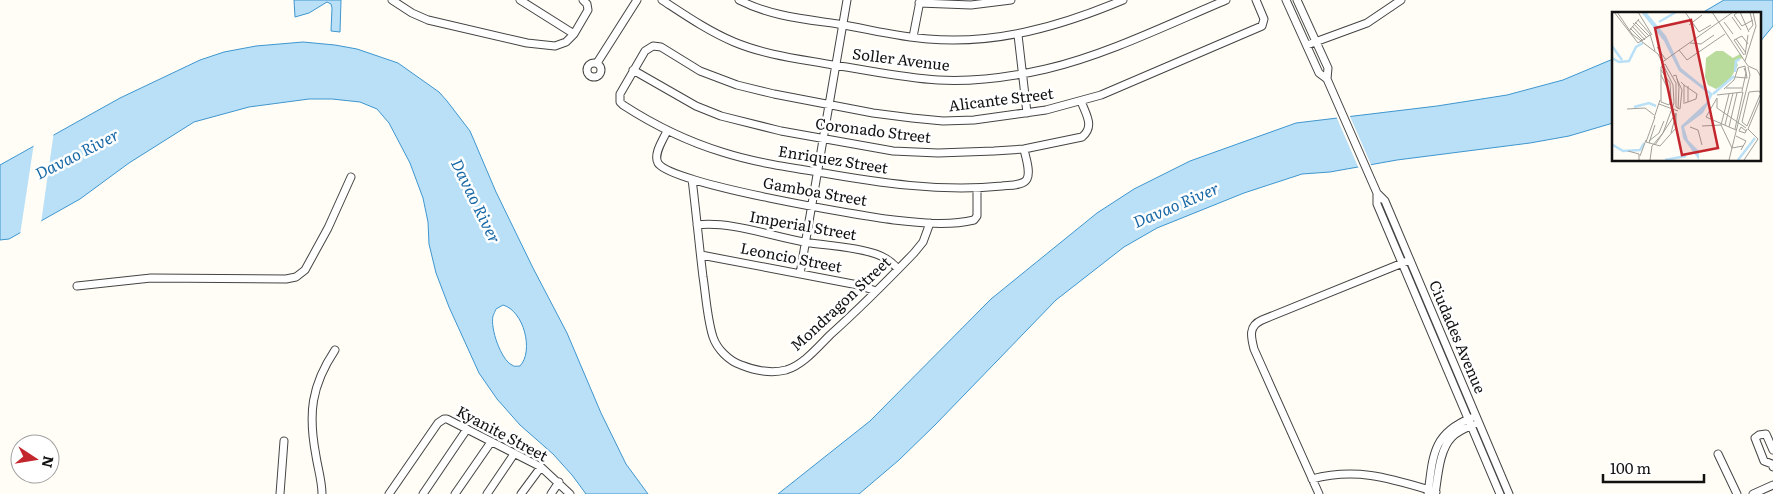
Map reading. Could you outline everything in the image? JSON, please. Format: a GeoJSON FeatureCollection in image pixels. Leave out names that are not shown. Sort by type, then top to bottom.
{"type":"FeatureCollection","features":[{"type":"Feature","properties":{"kind":"street"},"geometry":{"type":"LineString","coordinates":[[392,0],[420,17],[527,43],[555,46],[566,42],[574,34],[588,10],[587,4],[583,0]]}},
{"type":"Feature","properties":{"kind":"street"},"geometry":{"type":"LineString","coordinates":[[520,0],[574,34]]}},
{"type":"Feature","properties":{"kind":"street"},"geometry":{"type":"LineString","coordinates":[[597,64],[637,0]]}},
{"type":"Feature","properties":{"kind":"street","name":"Soller Avenue"},"geometry":{"type":"LineString","coordinates":[[662,0],[713,32],[743,45],[780,55],[937,80],[990,79],[1023,74],[1084,58],[1226,0]]}},
{"type":"Feature","properties":{"kind":"street"},"geometry":{"type":"LineString","coordinates":[[739,0],[772,13],[913,37],[958,41],[1018,35],[1079,17],[1123,0]]}},
{"type":"Feature","properties":{"kind":"street"},"geometry":{"type":"LineString","coordinates":[[800,274],[847,0]]}},
{"type":"Feature","properties":{"kind":"street"},"geometry":{"type":"LineString","coordinates":[[913,37],[920,2],[984,4],[1011,0]]}},
{"type":"Feature","properties":{"kind":"street","name":"Alicante Street"},"geometry":{"type":"LineString","coordinates":[[634,70],[645,51],[653,46],[668,50],[700,70],[737,85],[774,94],[873,113],[943,121],[974,120],[1027,113],[1082,101],[1119,88],[1262,26],[1264,19],[1256,0]]}},
{"type":"Feature","properties":{"kind":"street","name":"Ciudades Avenue"},"geometry":{"type":"LineString","coordinates":[[1286,0],[1319,73],[1328,80]]}},
{"type":"Feature","properties":{"kind":"street","name":"Ciudades Avenue"},"geometry":{"type":"LineString","coordinates":[[1297,0],[1328,68],[1328,80],[1376,191],[1385,201],[1509,494]]}},
{"type":"Feature","properties":{"kind":"street"},"geometry":{"type":"LineString","coordinates":[[1307,45],[1367,23],[1401,0]]}},
{"type":"Feature","properties":{"kind":"street"},"geometry":{"type":"LineString","coordinates":[[1018,35],[1027,113]]}},
{"type":"Feature","properties":{"kind":"street","name":"Coronado Street"},"geometry":{"type":"LineString","coordinates":[[634,70],[696,106],[721,116],[781,132],[918,153],[958,153],[1024,149],[1082,137],[1088,132],[1089,127],[1082,101]]}},
{"type":"Feature","properties":{"kind":"street","name":"Enriquez Street"},"geometry":{"type":"LineString","coordinates":[[634,70],[622,90],[620,98],[623,105],[667,131],[722,152],[764,163],[902,185],[977,188],[1023,182],[1027,179],[1024,149]]}},
{"type":"Feature","properties":{"kind":"street","name":"Gamboa Street"},"geometry":{"type":"LineString","coordinates":[[667,131],[657,157],[662,167],[692,179],[742,193],[812,206],[893,220],[930,223],[966,222],[974,220],[977,216],[977,188]]}},
{"type":"Feature","properties":{"kind":"street"},"geometry":{"type":"LineString","coordinates":[[77,286],[151,278],[286,279],[296,277],[305,270],[328,228],[351,177]]}},
{"type":"Feature","properties":{"kind":"street","name":"Mondragon Street"},"geometry":{"type":"LineString","coordinates":[[692,179],[706,304],[713,338],[718,348],[726,356],[737,364],[752,370],[776,372],[796,365],[821,344],[898,269],[923,242],[930,223]]}},
{"type":"Feature","properties":{"kind":"street","name":"Ciudades Avenue"},"geometry":{"type":"LineString","coordinates":[[1376,191],[1377,204],[1500,494]]}},
{"type":"Feature","properties":{"kind":"street","name":"Imperial Street"},"geometry":{"type":"LineString","coordinates":[[698,225],[714,224],[806,242],[848,247],[887,258],[898,269]]}},
{"type":"Feature","properties":{"kind":"street","name":"Leoncio Street"},"geometry":{"type":"LineString","coordinates":[[701,255],[858,285],[876,291]]}},
{"type":"Feature","properties":{"kind":"street"},"geometry":{"type":"LineString","coordinates":[[1319,494],[1254,349],[1251,335],[1252,328],[1256,322],[1410,260]]}},
{"type":"Feature","properties":{"kind":"street"},"geometry":{"type":"LineString","coordinates":[[322,494],[322,484],[312,436],[312,404],[318,379],[335,350]]}},
{"type":"Feature","properties":{"kind":"street","name":"Kyanite Street"},"geometry":{"type":"LineString","coordinates":[[389,494],[438,423],[444,419],[450,420],[541,467],[570,494]]}},
{"type":"Feature","properties":{"kind":"street"},"geometry":{"type":"LineString","coordinates":[[1312,479],[1343,473],[1362,474],[1387,478],[1432,492],[1431,473],[1439,443],[1448,431],[1478,420]]}},
{"type":"Feature","properties":{"kind":"street"},"geometry":{"type":"LineString","coordinates":[[423,494],[467,429]]}},
{"type":"Feature","properties":{"kind":"street"},"geometry":{"type":"LineString","coordinates":[[1773,450],[1766,434],[1756,438],[1764,461],[1773,465]]}},
{"type":"Feature","properties":{"kind":"street"},"geometry":{"type":"LineString","coordinates":[[280,494],[284,441]]}},
{"type":"Feature","properties":{"kind":"street"},"geometry":{"type":"LineString","coordinates":[[455,494],[491,442]]}},
{"type":"Feature","properties":{"kind":"street"},"geometry":{"type":"LineString","coordinates":[[487,494],[514,454]]}},
{"type":"Feature","properties":{"kind":"street"},"geometry":{"type":"LineString","coordinates":[[1718,454],[1737,494]]}},
{"type":"Feature","properties":{"kind":"street"},"geometry":{"type":"LineString","coordinates":[[522,494],[541,467]]}},
{"type":"Feature","properties":{"kind":"street"},"geometry":{"type":"LineString","coordinates":[[551,494],[559,482]]}},
{"type":"Feature","properties":{"kind":"street"},"geometry":{"type":"LineString","coordinates":[[1753,494],[1773,485]]}},
{"type":"Feature","properties":{"kind":"water"},"geometry":{"type":"Polygon","coordinates":[[[294,0],[341,0],[340,32],[331,31],[331,4],[327,2],[309,13],[295,17],[294,0]]]}},
{"type":"Feature","properties":{"kind":"water"},"geometry":{"type":"Polygon","coordinates":[[[1724,0],[1773,0],[1773,26],[1760,42],[1760,12],[1703,12],[1724,0]]]}},
{"type":"Feature","properties":{"kind":"water","name":"Davao River"},"geometry":{"type":"Polygon","coordinates":[[[303,42],[357,49],[398,63],[439,92],[447,101],[470,131],[496,192],[567,333],[601,413],[626,464],[648,494],[586,494],[553,454],[520,425],[497,399],[479,373],[436,273],[429,244],[428,222],[423,198],[410,163],[389,123],[377,109],[360,102],[309,99],[249,107],[194,122],[129,163],[80,199],[9,239],[0,240],[0,165],[120,98],[200,60],[224,52],[256,46],[303,42]],[[503,305],[496,309],[493,316],[493,328],[497,343],[504,357],[513,366],[520,366],[526,351],[525,332],[516,315],[503,305]]]}},
{"type":"Feature","properties":{"kind":"water","name":"Davao River"},"geometry":{"type":"Polygon","coordinates":[[[1612,59],[1612,123],[1569,136],[1530,143],[1397,160],[1330,172],[1302,174],[1244,193],[1157,228],[1124,247],[1056,300],[935,425],[899,460],[859,494],[778,494],[870,421],[991,299],[1097,213],[1134,189],[1190,161],[1296,123],[1437,106],[1507,95],[1563,80],[1612,59]]]}},
{"type":"Feature","properties":{"kind":"pier"},"geometry":{"type":"Polygon","coordinates":[[[1349,114],[1372,167],[1359,169],[1336,116],[1349,114]]]}},
{"type":"Feature","properties":{"kind":"pier"},"geometry":{"type":"Polygon","coordinates":[[[54,131],[41,223],[20,235],[34,143],[54,131]]]}}]}
